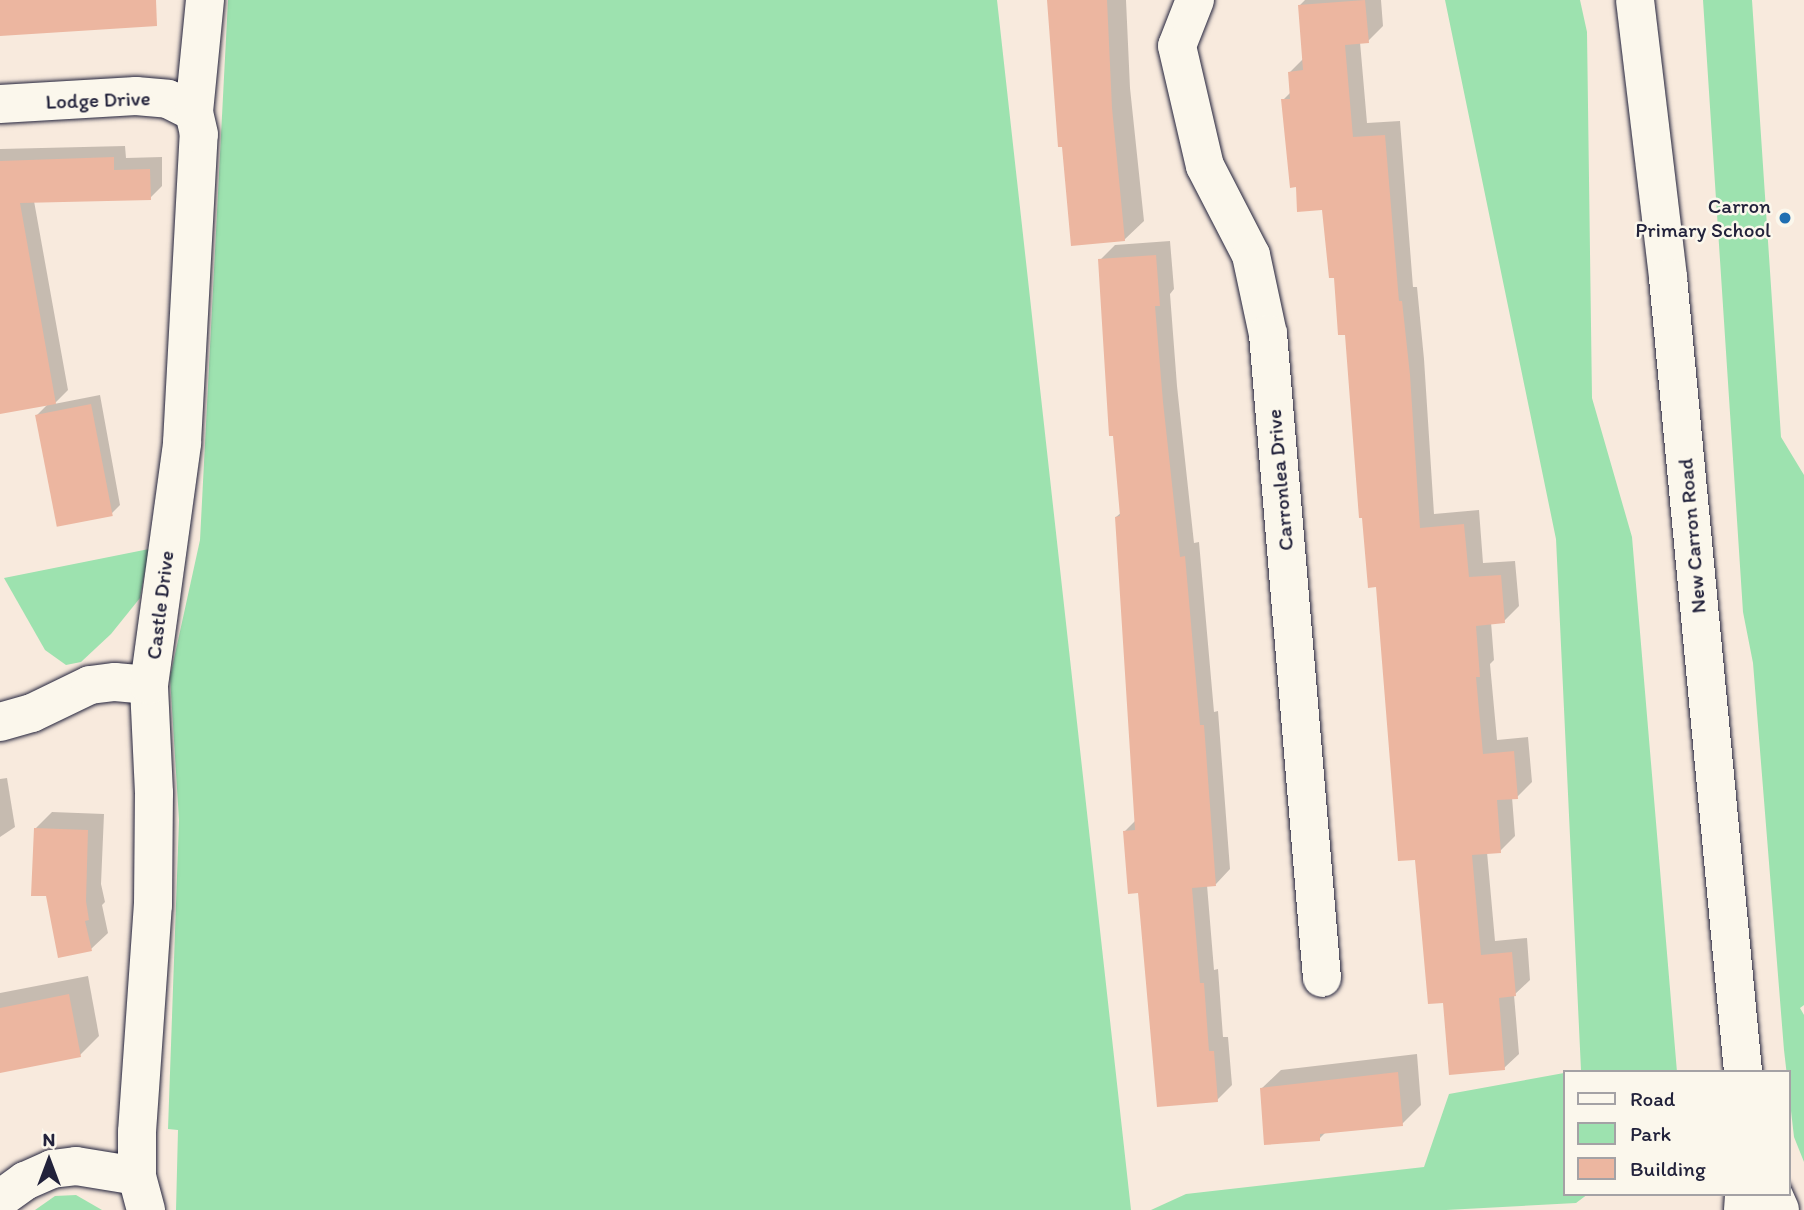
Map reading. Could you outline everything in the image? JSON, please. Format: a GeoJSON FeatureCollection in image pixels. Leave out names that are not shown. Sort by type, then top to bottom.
{"type":"FeatureCollection","features":[{"type":"Feature","properties":{"kind":"street","name":"Castle Drive"},"geometry":{"type":"LineString","coordinates":[[142,1193],[138,1132],[153,905],[155,793],[149,685],[181,443],[199,134],[194,112],[205,0]]}},
{"type":"Feature","properties":{"kind":"street","name":"Carronlea Drive"},"geometry":{"type":"LineString","coordinates":[[1195,0],[1177,46],[1206,166],[1251,255],[1268,334],[1322,978]]}},
{"type":"Feature","properties":{"kind":"street","name":"New Carron Road"},"geometry":{"type":"LineString","coordinates":[[1635,0],[1669,292],[1743,1070]]}},
{"type":"Feature","properties":{"kind":"street","name":"Lodge Drive"},"geometry":{"type":"LineString","coordinates":[[0,104],[136,96],[168,99],[194,112]]}},
{"type":"Feature","properties":{"kind":"street"},"geometry":{"type":"LineString","coordinates":[[0,722],[32,713],[90,685],[115,682],[149,685]]}},
{"type":"Feature","properties":{"kind":"street"},"geometry":{"type":"LineString","coordinates":[[0,1199],[25,1181],[52,1169],[76,1166],[142,1193]]}},
{"type":"Feature","properties":{"kind":"green space"},"geometry":{"type":"Polygon","coordinates":[[[228,0],[997,0],[1131,1210],[176,1210],[178,1130],[168,1129],[179,820],[170,677],[200,540],[228,0]]]}},
{"type":"Feature","properties":{"kind":"green space"},"geometry":{"type":"Polygon","coordinates":[[[1445,0],[1580,0],[1587,32],[1592,398],[1632,537],[1677,1070],[1581,1070],[1556,539],[1445,0]]]}},
{"type":"Feature","properties":{"kind":"green space"},"geometry":{"type":"Polygon","coordinates":[[[1703,0],[1752,0],[1781,437],[1804,475],[1804,1005],[1800,1008],[1804,1015],[1804,1162],[1794,1137],[1790,1070],[1786,1070],[1784,1050],[1753,663],[1743,612],[1703,0]]]}},
{"type":"Feature","properties":{"kind":"green space"},"geometry":{"type":"Polygon","coordinates":[[[149,549],[140,598],[111,634],[81,662],[66,665],[45,650],[4,578],[149,549]]]}},
{"type":"Feature","properties":{"kind":"green space"},"geometry":{"type":"Polygon","coordinates":[[[1562,1073],[1562,1196],[1585,1196],[1576,1203],[1446,1210],[1151,1210],[1186,1194],[1424,1167],[1449,1094],[1562,1073]]]}},
{"type":"Feature","properties":{"kind":"green space"},"geometry":{"type":"Polygon","coordinates":[[[76,1195],[102,1210],[35,1210],[55,1196],[76,1195]]]}},
{"type":"Feature","properties":{"kind":"building"},"geometry":{"type":"Polygon","coordinates":[[[0,0],[156,0],[157,26],[0,36],[0,0]]]}},
{"type":"Feature","properties":{"kind":"building"},"geometry":{"type":"Polygon","coordinates":[[[1047,0],[1107,0],[1112,108],[1125,241],[1071,246],[1062,147],[1058,147],[1047,0]]]}},
{"type":"Feature","properties":{"kind":"building"},"geometry":{"type":"Polygon","coordinates":[[[1365,0],[1369,43],[1345,45],[1353,137],[1385,135],[1399,301],[1402,301],[1410,375],[1420,528],[1464,524],[1469,577],[1501,575],[1505,623],[1476,626],[1480,677],[1476,677],[1483,754],[1514,751],[1518,799],[1497,800],[1501,853],[1472,855],[1481,955],[1512,952],[1516,996],[1499,998],[1505,1070],[1449,1075],[1443,1003],[1428,1004],[1415,860],[1398,861],[1376,587],[1368,588],[1362,518],[1359,518],[1345,335],[1338,335],[1334,278],[1329,278],[1322,210],[1297,212],[1296,187],[1290,188],[1281,99],[1290,99],[1288,72],[1303,70],[1298,5],[1365,0]]]}},
{"type":"Feature","properties":{"kind":"building"},"geometry":{"type":"Polygon","coordinates":[[[114,157],[114,170],[150,169],[151,200],[20,203],[56,404],[0,414],[0,161],[114,157]]]}},
{"type":"Feature","properties":{"kind":"building"},"geometry":{"type":"Polygon","coordinates":[[[1156,255],[1160,306],[1155,306],[1163,402],[1180,557],[1185,556],[1200,725],[1204,725],[1216,886],[1192,888],[1200,983],[1204,983],[1209,1051],[1214,1051],[1218,1102],[1157,1107],[1138,893],[1128,894],[1123,831],[1135,830],[1115,517],[1120,516],[1113,436],[1109,436],[1098,259],[1156,255]]]}},
{"type":"Feature","properties":{"kind":"building"},"geometry":{"type":"Polygon","coordinates":[[[91,404],[113,516],[57,527],[35,415],[91,404]]]}},
{"type":"Feature","properties":{"kind":"building"},"geometry":{"type":"Polygon","coordinates":[[[34,828],[88,830],[86,901],[89,920],[85,921],[92,951],[58,958],[46,896],[31,896],[34,828]]]}},
{"type":"Feature","properties":{"kind":"building"},"geometry":{"type":"Polygon","coordinates":[[[69,994],[81,1057],[0,1073],[0,1008],[69,994]]]}},
{"type":"Feature","properties":{"kind":"building"},"geometry":{"type":"Polygon","coordinates":[[[1398,1072],[1403,1126],[1320,1134],[1320,1141],[1264,1145],[1260,1088],[1398,1072]]]}},
{"type":"Feature","properties":{"kind":"place","name":"Carron Primary School"},"geometry":{"type":"Point","coordinates":[1785,218]}}]}
